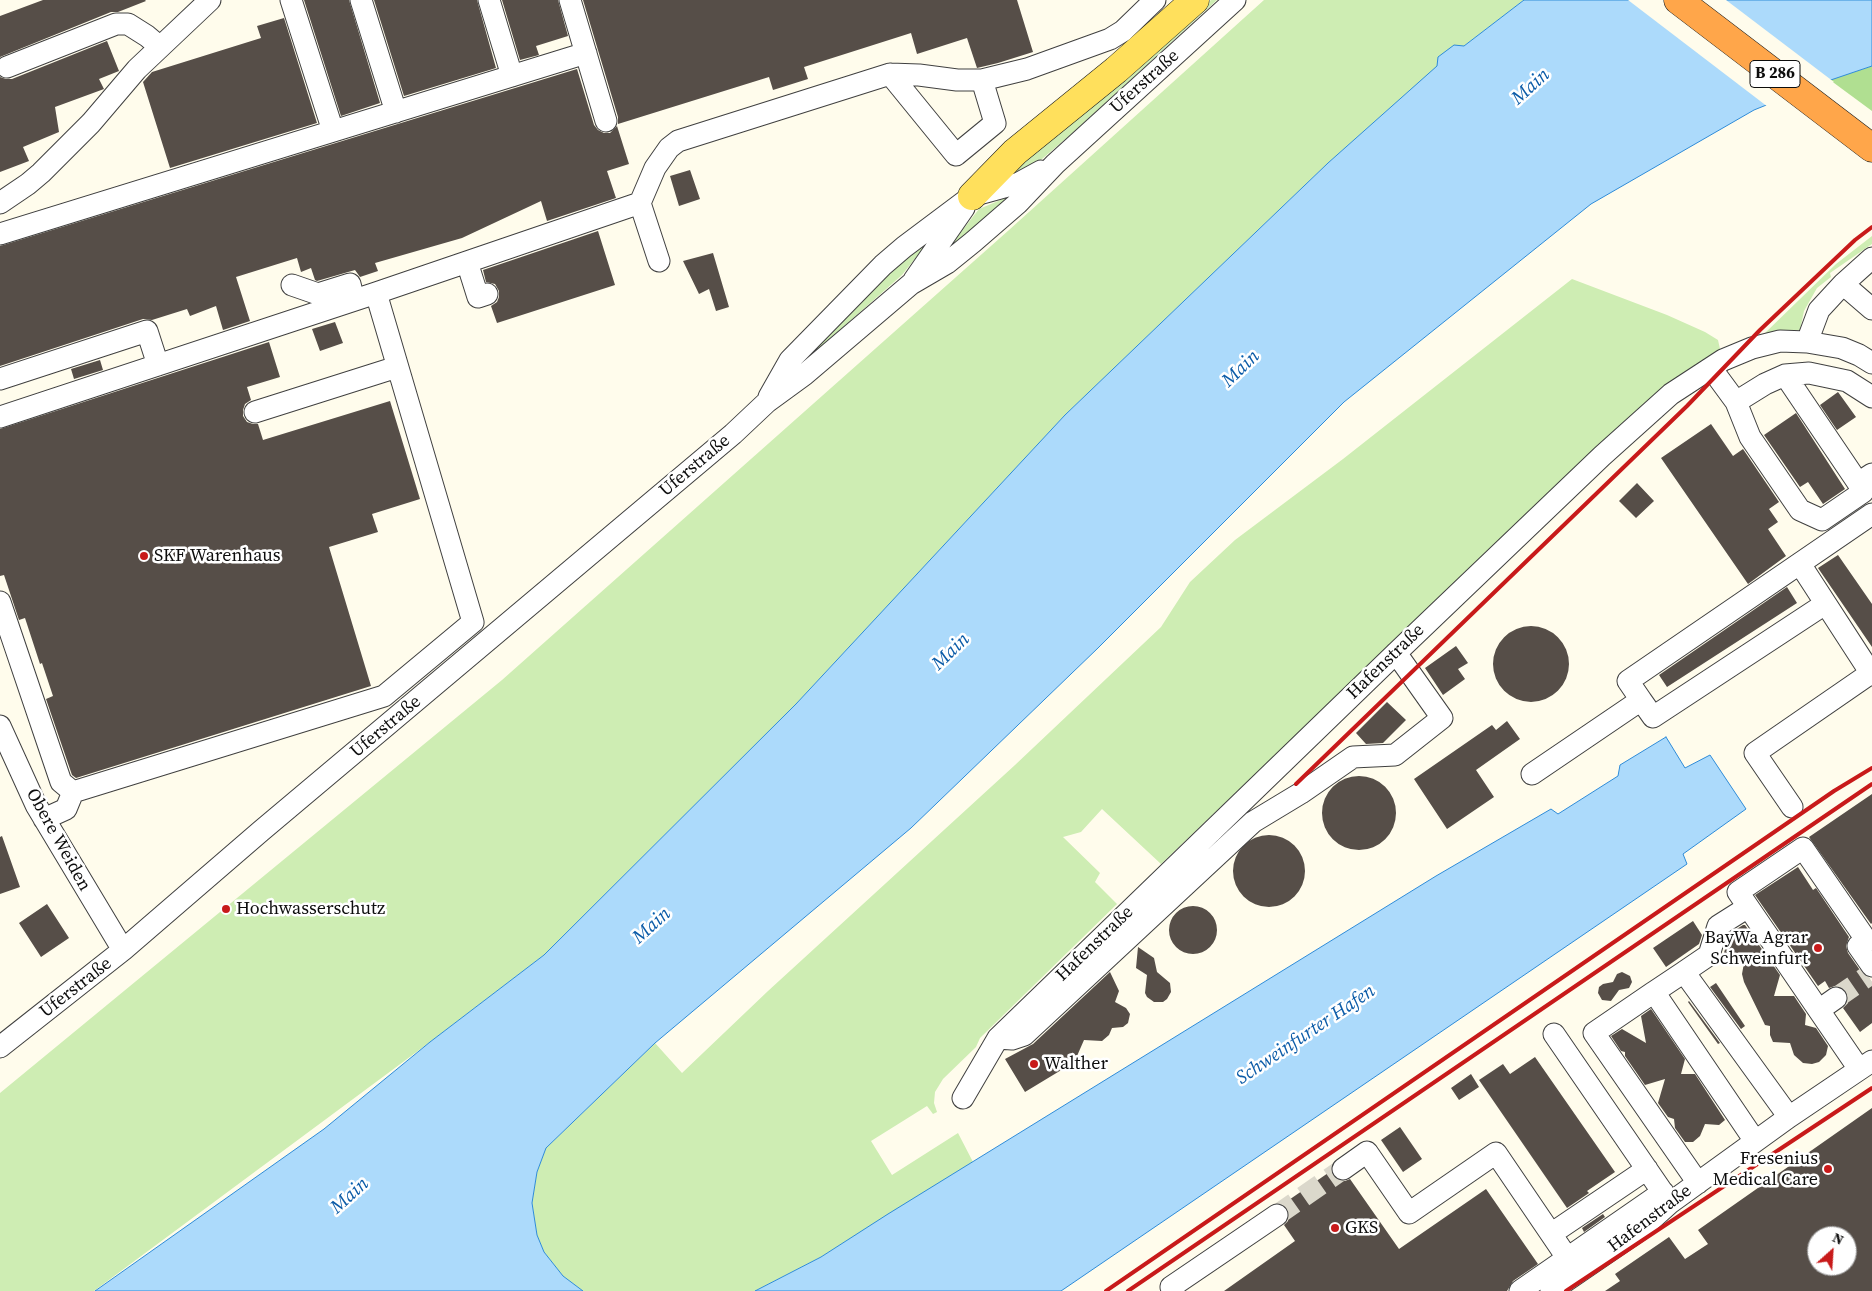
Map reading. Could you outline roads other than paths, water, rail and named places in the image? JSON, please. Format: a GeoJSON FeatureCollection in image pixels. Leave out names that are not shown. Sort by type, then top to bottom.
{"type":"FeatureCollection","features":[{"type":"Feature","properties":{"kind":"highway","name":"B 286"},"geometry":{"type":"LineString","coordinates":[[1678,0],[1872,148]]}},
{"type":"Feature","properties":{"kind":"main road"},"geometry":{"type":"LineString","coordinates":[[972,196],[1015,152],[1116,70],[1195,0]]}},
{"type":"Feature","properties":{"kind":"street"},"geometry":{"type":"LineString","coordinates":[[0,203],[42,173],[91,123],[137,69],[210,0]]}},
{"type":"Feature","properties":{"kind":"street"},"geometry":{"type":"LineString","coordinates":[[291,0],[333,131]]}},
{"type":"Feature","properties":{"kind":"street"},"geometry":{"type":"LineString","coordinates":[[361,0],[396,112]]}},
{"type":"Feature","properties":{"kind":"street"},"geometry":{"type":"LineString","coordinates":[[488,0],[512,76]]}},
{"type":"Feature","properties":{"kind":"street"},"geometry":{"type":"LineString","coordinates":[[570,0],[606,121]]}},
{"type":"Feature","properties":{"kind":"street"},"geometry":{"type":"LineString","coordinates":[[659,261],[640,203],[648,181],[658,163],[669,148],[678,141],[890,74],[919,75],[957,80],[982,80],[1027,69],[1104,42],[1122,31],[1155,0]]}},
{"type":"Feature","properties":{"kind":"street","name":"Uferstraße"},"geometry":{"type":"LineString","coordinates":[[0,1047],[122,950],[733,434],[767,402],[804,375],[911,284],[947,263],[973,242],[1018,203],[1055,164],[1235,0]]}},
{"type":"Feature","properties":{"kind":"street"},"geometry":{"type":"LineString","coordinates":[[7,67],[116,24],[128,24],[160,47]]}},
{"type":"Feature","properties":{"kind":"street"},"geometry":{"type":"LineString","coordinates":[[0,234],[586,53]]}},
{"type":"Feature","properties":{"kind":"street"},"geometry":{"type":"LineString","coordinates":[[890,74],[956,154],[995,123],[982,80]]}},
{"type":"Feature","properties":{"kind":"street","name":"Uferstraße"},"geometry":{"type":"LineString","coordinates":[[767,402],[790,360],[883,265],[972,196],[1019,183],[1055,164]]}},
{"type":"Feature","properties":{"kind":"street","name":"Uferstraße"},"geometry":{"type":"LineString","coordinates":[[911,284],[972,196]]}},
{"type":"Feature","properties":{"kind":"street"},"geometry":{"type":"LineString","coordinates":[[0,417],[376,293],[640,203]]}},
{"type":"Feature","properties":{"kind":"street"},"geometry":{"type":"LineString","coordinates":[[1807,342],[1819,310],[1843,284],[1872,258]]}},
{"type":"Feature","properties":{"kind":"street"},"geometry":{"type":"LineString","coordinates":[[467,262],[478,297],[487,294]]}},
{"type":"Feature","properties":{"kind":"street"},"geometry":{"type":"LineString","coordinates":[[292,285],[318,294],[350,284],[354,300]]}},
{"type":"Feature","properties":{"kind":"street"},"geometry":{"type":"LineString","coordinates":[[1843,284],[1872,309]]}},
{"type":"Feature","properties":{"kind":"street"},"geometry":{"type":"LineString","coordinates":[[73,792],[384,696],[473,622],[376,293]]}},
{"type":"Feature","properties":{"kind":"street"},"geometry":{"type":"LineString","coordinates":[[0,379],[147,331],[158,365]]}},
{"type":"Feature","properties":{"kind":"street","name":"Hafenstraße"},"geometry":{"type":"LineString","coordinates":[[963,1098],[998,1038],[1079,972],[1396,652],[1671,394],[1723,360],[1759,346],[1780,342],[1807,342],[1842,348],[1872,363]]}},
{"type":"Feature","properties":{"kind":"street"},"geometry":{"type":"LineString","coordinates":[[255,412],[398,367]]}},
{"type":"Feature","properties":{"kind":"street"},"geometry":{"type":"LineString","coordinates":[[1711,368],[1736,402],[1750,437],[1800,510],[1822,520],[1864,492],[1865,479],[1785,375]]}},
{"type":"Feature","properties":{"kind":"street"},"geometry":{"type":"LineString","coordinates":[[1736,402],[1765,384],[1785,375],[1809,374],[1847,381],[1872,397]]}},
{"type":"Feature","properties":{"kind":"street"},"geometry":{"type":"LineString","coordinates":[[1824,604],[1653,717],[1628,681],[1872,514]]}},
{"type":"Feature","properties":{"kind":"street"},"geometry":{"type":"LineString","coordinates":[[1792,807],[1755,753],[1871,674],[1824,604],[1800,564]]}},
{"type":"Feature","properties":{"kind":"street"},"geometry":{"type":"LineString","coordinates":[[0,602],[61,782],[73,792]]}},
{"type":"Feature","properties":{"kind":"street"},"geometry":{"type":"LineString","coordinates":[[1079,972],[1254,822],[1301,793],[1352,757],[1395,755],[1442,718],[1396,652]]}},
{"type":"Feature","properties":{"kind":"street"},"geometry":{"type":"LineString","coordinates":[[1532,774],[1641,700]]}},
{"type":"Feature","properties":{"kind":"street","name":"Obere Weiden"},"geometry":{"type":"LineString","coordinates":[[0,726],[36,805],[122,950]]}},
{"type":"Feature","properties":{"kind":"street"},"geometry":{"type":"LineString","coordinates":[[44,819],[66,809],[73,792]]}},
{"type":"Feature","properties":{"kind":"street"},"geometry":{"type":"LineString","coordinates":[[1866,1065],[1819,1010],[1738,892],[1803,848],[1867,941],[1858,946],[1871,972]]}},
{"type":"Feature","properties":{"kind":"street"},"geometry":{"type":"LineString","coordinates":[[1520,1291],[1667,1198],[1559,1043],[1594,1033],[1709,955],[1718,926],[1748,907]]}},
{"type":"Feature","properties":{"kind":"street"},"geometry":{"type":"LineString","coordinates":[[1684,972],[1788,1117]]}},
{"type":"Feature","properties":{"kind":"street"},"geometry":{"type":"LineString","coordinates":[[1654,992],[1756,1141]]}},
{"type":"Feature","properties":{"kind":"street"},"geometry":{"type":"LineString","coordinates":[[1819,1010],[1836,998]]}},
{"type":"Feature","properties":{"kind":"street"},"geometry":{"type":"LineString","coordinates":[[1594,1033],[1698,1183]]}},
{"type":"Feature","properties":{"kind":"street","name":"Hafenstraße"},"geometry":{"type":"LineString","coordinates":[[1551,1291],[1640,1230],[1667,1198],[1698,1183],[1788,1117],[1866,1065]]}},
{"type":"Feature","properties":{"kind":"street"},"geometry":{"type":"LineString","coordinates":[[1343,1169],[1367,1152],[1409,1213],[1496,1153],[1568,1259]]}},
{"type":"Feature","properties":{"kind":"street"},"geometry":{"type":"LineString","coordinates":[[1551,1234],[1647,1169]]}},
{"type":"Feature","properties":{"kind":"street"},"geometry":{"type":"LineString","coordinates":[[1174,1291],[1171,1287],[1277,1215]]}},
{"type":"Feature","properties":{"kind":"water","name":"Main"},"geometry":{"type":"Polygon","coordinates":[[[1524,0],[1872,0],[1872,66],[1816,85],[1754,110],[1591,204],[1344,402],[1098,648],[911,828],[655,1043],[546,1148],[537,1172],[532,1203],[537,1235],[544,1252],[563,1276],[583,1291],[95,1291],[324,1129],[430,1042],[544,955],[796,704],[1065,415],[1328,163],[1437,66],[1438,57],[1454,45],[1464,46],[1524,0]]]}},
{"type":"Feature","properties":{"kind":"water","name":"Schweinfurter Hafen"},"geometry":{"type":"Polygon","coordinates":[[[1666,737],[1685,768],[1710,755],[1746,809],[1683,854],[1687,864],[1061,1291],[755,1291],[821,1257],[1436,876],[1551,809],[1558,814],[1618,776],[1620,765],[1666,737]]]}},
{"type":"Feature","properties":{"kind":"tunnel"},"geometry":{"type":"LineString","coordinates":[[1836,998],[1868,976]]}},
{"type":"Feature","properties":{"kind":"tunnel"},"geometry":{"type":"LineString","coordinates":[[1277,1215],[1343,1169]]}},
{"type":"Feature","properties":{"kind":"railway"},"geometry":{"type":"LineString","coordinates":[[1296,784],[1687,406],[1760,330],[1855,240],[1872,227]]}},
{"type":"Feature","properties":{"kind":"railway"},"geometry":{"type":"LineString","coordinates":[[1106,1291],[1834,791],[1872,768]]}},
{"type":"Feature","properties":{"kind":"railway"},"geometry":{"type":"LineString","coordinates":[[1128,1291],[1872,784]]}},
{"type":"Feature","properties":{"kind":"railway"},"geometry":{"type":"LineString","coordinates":[[1566,1291],[1872,1088]]}},
{"type":"Feature","properties":{"kind":"place","name":"SKF Warenhaus"},"geometry":{"type":"Point","coordinates":[144,556]}},
{"type":"Feature","properties":{"kind":"place","name":"Hochwasserschutz"},"geometry":{"type":"Point","coordinates":[226,909]}},
{"type":"Feature","properties":{"kind":"place","name":"BayWa Agrar Schweinfurt"},"geometry":{"type":"Point","coordinates":[1818,948]}},
{"type":"Feature","properties":{"kind":"place","name":"Walther"},"geometry":{"type":"Point","coordinates":[1034,1064]}},
{"type":"Feature","properties":{"kind":"place","name":"Fresenius Medical Care"},"geometry":{"type":"Point","coordinates":[1828,1169]}},
{"type":"Feature","properties":{"kind":"place","name":"GKS"},"geometry":{"type":"Point","coordinates":[1335,1228]}}]}
